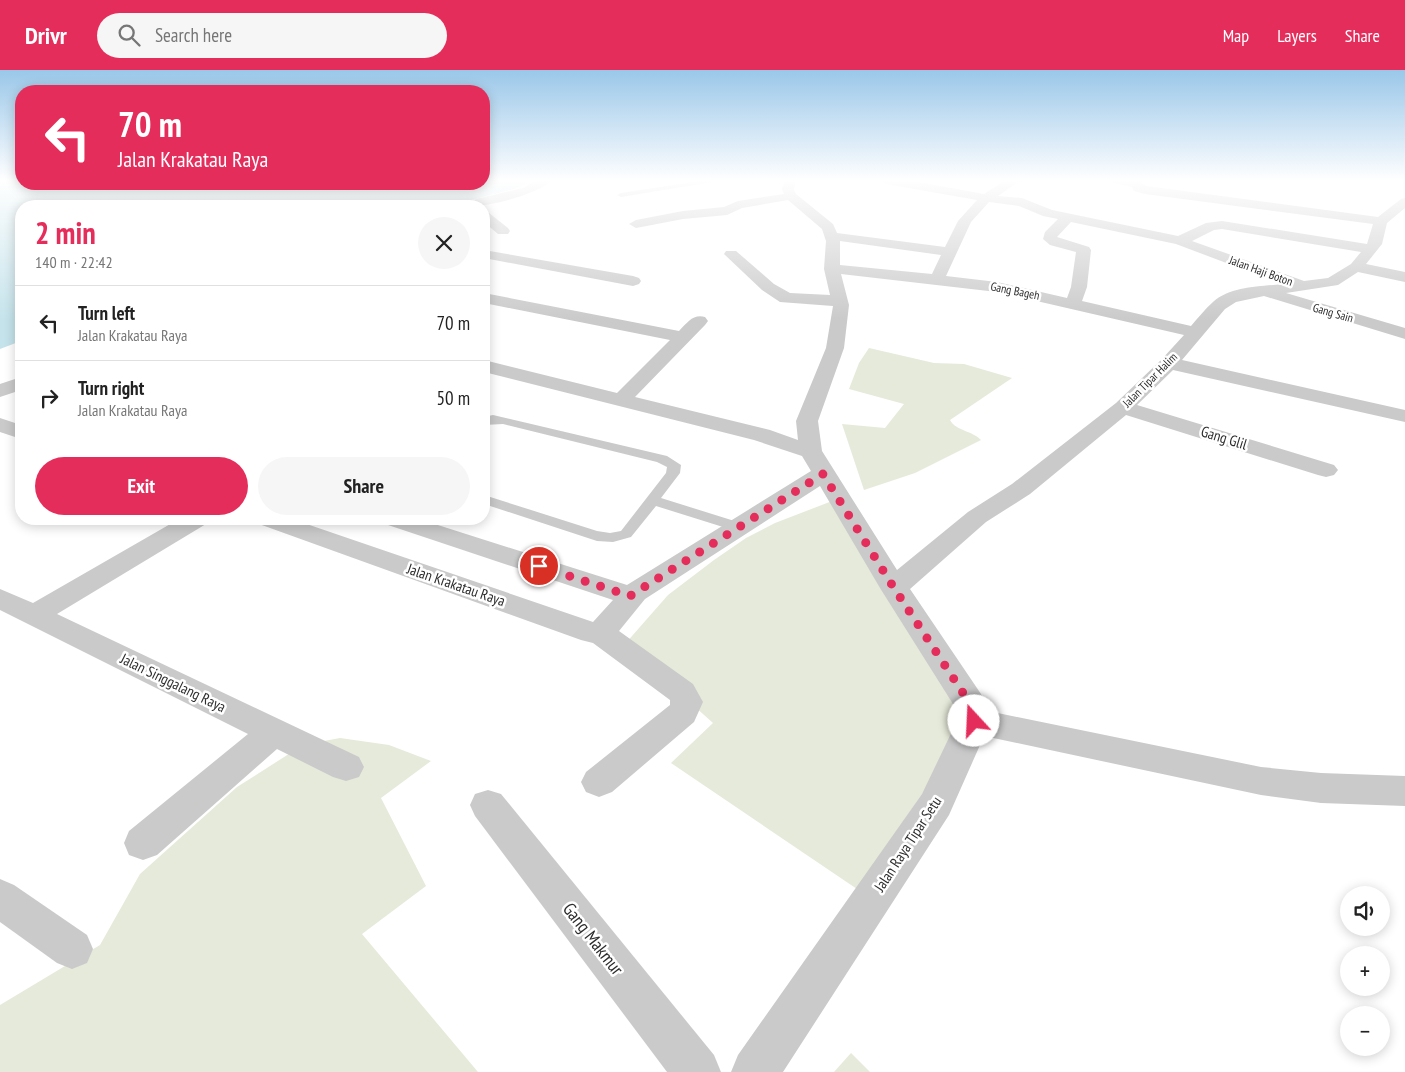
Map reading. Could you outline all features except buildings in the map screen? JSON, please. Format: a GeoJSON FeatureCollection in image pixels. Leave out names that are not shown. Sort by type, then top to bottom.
{"type":"FeatureCollection","features":[{"type":"Feature","properties":{"kind":"street"},"geometry":{"type":"LineString","coordinates":[[498,227],[503,231]]}},
{"type":"Feature","properties":{"kind":"street"},"geometry":{"type":"LineString","coordinates":[[828,227],[833,241],[832,269],[840,301],[835,348],[806,421],[817,463],[894,588],[969,702],[974,721],[1261,781],[1321,788],[1405,791]]}},
{"type":"Feature","properties":{"kind":"street"},"geometry":{"type":"LineString","coordinates":[[937,279],[961,227]]}},
{"type":"Feature","properties":{"kind":"street"},"geometry":{"type":"LineString","coordinates":[[1059,227],[1050,235],[1050,239],[1084,250],[1079,287],[1073,303]]}},
{"type":"Feature","properties":{"kind":"street","name":"Jalan Haji Boton"},"geometry":{"type":"LineString","coordinates":[[1111,227],[1180,241],[1304,286]]}},
{"type":"Feature","properties":{"kind":"street"},"geometry":{"type":"LineString","coordinates":[[1180,241],[1209,227]]}},
{"type":"Feature","properties":{"kind":"street"},"geometry":{"type":"LineString","coordinates":[[1233,227],[1370,249]]}},
{"type":"Feature","properties":{"kind":"street","name":"Jalan Tipar Halim"},"geometry":{"type":"LineString","coordinates":[[894,588],[977,517],[1021,490],[1122,407],[1169,363],[1219,305],[1230,298],[1244,294],[1332,282],[1356,267],[1378,236],[1380,227]]}},
{"type":"Feature","properties":{"kind":"street"},"geometry":{"type":"LineString","coordinates":[[831,236],[948,252]]}},
{"type":"Feature","properties":{"kind":"street"},"geometry":{"type":"LineString","coordinates":[[732,254],[768,287],[786,298],[840,301]]}},
{"type":"Feature","properties":{"kind":"street"},"geometry":{"type":"LineString","coordinates":[[490,255],[633,281]]}},
{"type":"Feature","properties":{"kind":"street"},"geometry":{"type":"LineString","coordinates":[[1356,267],[1405,277]]}},
{"type":"Feature","properties":{"kind":"street","name":"Gang Bageh"},"geometry":{"type":"LineString","coordinates":[[832,269],[997,287],[1195,332]]}},
{"type":"Feature","properties":{"kind":"street","name":"Gang Sain"},"geometry":{"type":"LineString","coordinates":[[1262,292],[1405,334]]}},
{"type":"Feature","properties":{"kind":"street"},"geometry":{"type":"LineString","coordinates":[[490,299],[685,336]]}},
{"type":"Feature","properties":{"kind":"street"},"geometry":{"type":"LineString","coordinates":[[622,399],[699,321]]}},
{"type":"Feature","properties":{"kind":"street"},"geometry":{"type":"LineString","coordinates":[[1169,363],[1405,416]]}},
{"type":"Feature","properties":{"kind":"street"},"geometry":{"type":"LineString","coordinates":[[490,367],[622,399],[762,436],[817,463]]}},
{"type":"Feature","properties":{"kind":"street"},"geometry":{"type":"LineString","coordinates":[[1,391],[15,386]]}},
{"type":"Feature","properties":{"kind":"street"},"geometry":{"type":"LineString","coordinates":[[1,391],[15,395]]}},
{"type":"Feature","properties":{"kind":"street","name":"Gang Glil"},"geometry":{"type":"LineString","coordinates":[[1122,407],[1326,470]]}},
{"type":"Feature","properties":{"kind":"street"},"geometry":{"type":"LineString","coordinates":[[0,424],[15,430]]}},
{"type":"Feature","properties":{"kind":"street"},"geometry":{"type":"LineString","coordinates":[[599,782],[682,713],[687,706],[688,699],[682,692],[599,632],[630,596],[739,527],[817,463]]}},
{"type":"Feature","properties":{"kind":"street"},"geometry":{"type":"LineString","coordinates":[[34,616],[187,525]]}},
{"type":"Feature","properties":{"kind":"street","name":"Jalan Krakatau Raya"},"geometry":{"type":"LineString","coordinates":[[285,525],[592,633],[599,632]]}},
{"type":"Feature","properties":{"kind":"street"},"geometry":{"type":"LineString","coordinates":[[412,525],[630,596]]}},
{"type":"Feature","properties":{"kind":"street","name":"Jalan Singgalang Raya"},"geometry":{"type":"LineString","coordinates":[[1,600],[346,767]]}},
{"type":"Feature","properties":{"kind":"street","name":"Jalan Raya Tipar Setu"},"geometry":{"type":"LineString","coordinates":[[755,1072],[936,804],[974,721]]}},
{"type":"Feature","properties":{"kind":"street"},"geometry":{"type":"LineString","coordinates":[[143,843],[274,732]]}},
{"type":"Feature","properties":{"kind":"street","name":"Gang Makmur"},"geometry":{"type":"LineString","coordinates":[[488,805],[697,1072]]}},
{"type":"Feature","properties":{"kind":"street"},"geometry":{"type":"LineString","coordinates":[[0,898],[72,949]]}},
{"type":"Feature","properties":{"kind":"lane"},"geometry":{"type":"LineString","coordinates":[[490,420],[503,420],[674,465],[673,473],[626,534],[616,538],[605,538],[490,501]]}},
{"type":"Feature","properties":{"kind":"lane"},"geometry":{"type":"LineString","coordinates":[[653,500],[739,527]]}},
{"type":"Feature","properties":{"kind":"green space"},"geometry":{"type":"Polygon","coordinates":[[[869,348],[934,363],[964,364],[1012,378],[950,420],[956,426],[981,440],[915,473],[864,490],[842,424],[885,428],[904,404],[849,389],[859,363],[869,348]]]}},
{"type":"Feature","properties":{"kind":"green space"},"geometry":{"type":"Polygon","coordinates":[[[840,498],[954,690],[957,725],[955,746],[857,889],[671,763],[713,723],[625,644],[668,595],[746,538],[775,523],[840,498]]]}},
{"type":"Feature","properties":{"kind":"green space"},"geometry":{"type":"Polygon","coordinates":[[[340,738],[389,745],[431,761],[381,798],[426,886],[362,934],[478,1072],[0,1072],[0,1005],[100,945],[140,874],[237,787],[303,745],[340,738]]]}},
{"type":"Feature","properties":{"kind":"green space"},"geometry":{"type":"Polygon","coordinates":[[[851,1053],[870,1072],[834,1072],[851,1053]]]}},
{"type":"Feature","properties":{"kind":"water"},"geometry":{"type":"Polygon","coordinates":[[[0,227],[15,227],[15,343],[0,349],[0,227]]]}},
{"type":"Feature","properties":{"kind":"route"},"geometry":{"type":"LineString","coordinates":[[539,566],[630,596],[823,474],[894,588],[969,702],[974,721]]}}]}
